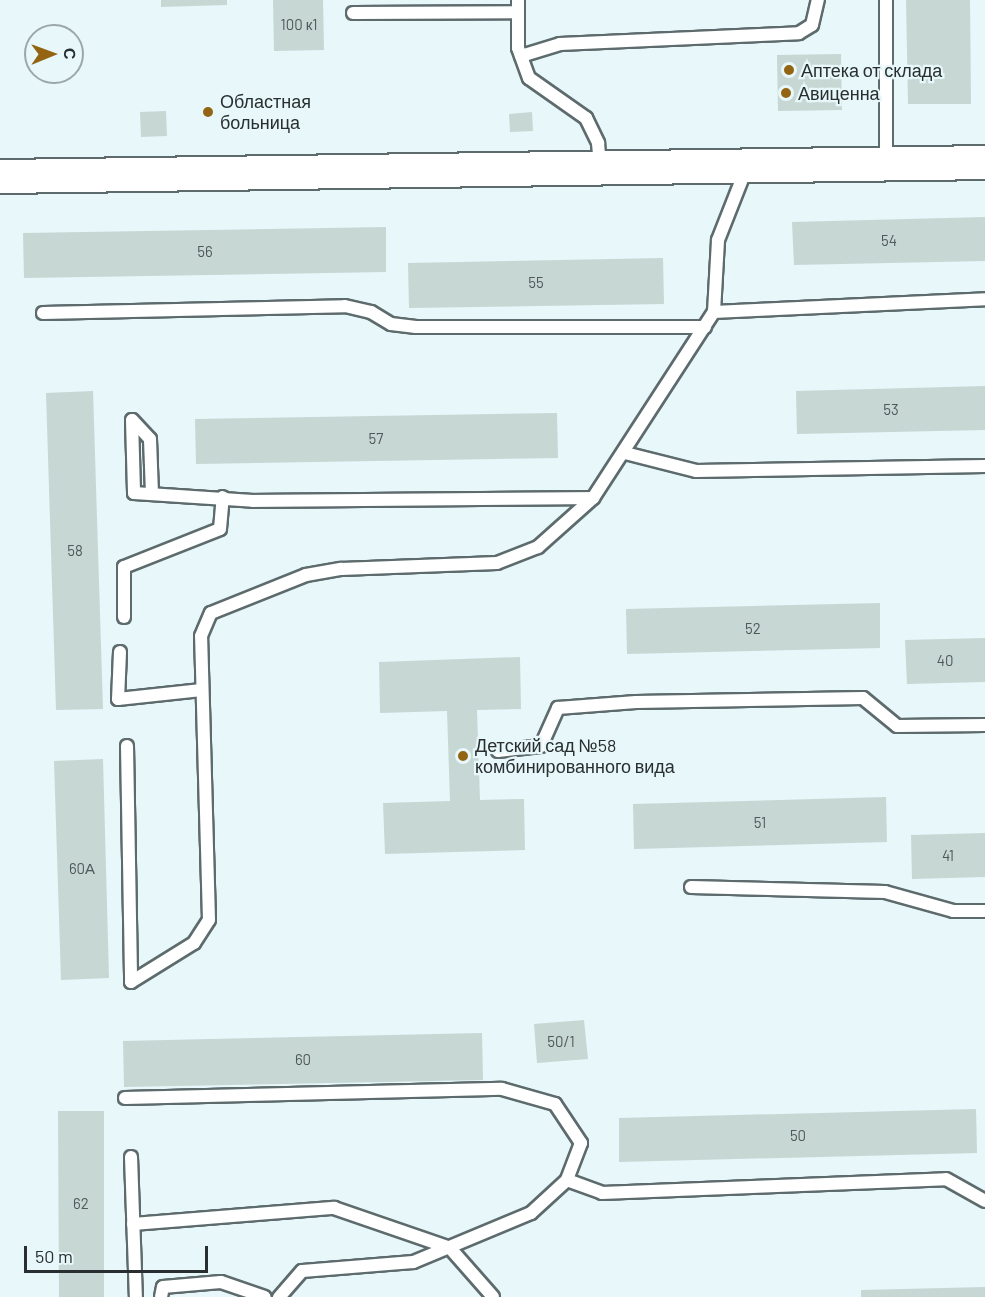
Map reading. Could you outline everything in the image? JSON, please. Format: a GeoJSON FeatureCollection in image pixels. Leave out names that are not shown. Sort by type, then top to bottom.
{"type":"FeatureCollection","features":[{"type":"Feature","properties":{"kind":"street"},"geometry":{"type":"LineString","coordinates":[[0,176],[985,162]]}},
{"type":"Feature","properties":{"kind":"lane"},"geometry":{"type":"LineString","coordinates":[[521,56],[560,44],[799,33],[812,25],[818,0]]}},
{"type":"Feature","properties":{"kind":"lane"},"geometry":{"type":"LineString","coordinates":[[886,0],[886,163]]}},
{"type":"Feature","properties":{"kind":"lane"},"geometry":{"type":"LineString","coordinates":[[353,13],[518,6],[521,56],[529,78],[586,118],[598,143],[600,168]]}},
{"type":"Feature","properties":{"kind":"lane"},"geometry":{"type":"LineString","coordinates":[[127,746],[131,982],[194,943],[208,920],[201,636],[211,613],[306,575],[341,569],[497,563],[538,547],[593,498],[625,453],[714,312],[718,240],[748,165]]}},
{"type":"Feature","properties":{"kind":"lane"},"geometry":{"type":"LineString","coordinates":[[714,312],[985,299]]}},
{"type":"Feature","properties":{"kind":"lane"},"geometry":{"type":"LineString","coordinates":[[43,313],[345,306],[371,312],[391,324],[416,327],[705,327]]}},
{"type":"Feature","properties":{"kind":"lane"},"geometry":{"type":"LineString","coordinates":[[152,494],[150,439],[132,420],[134,493],[152,494],[223,496],[276,501],[593,498]]}},
{"type":"Feature","properties":{"kind":"lane"},"geometry":{"type":"LineString","coordinates":[[625,453],[696,471],[985,466]]}},
{"type":"Feature","properties":{"kind":"lane"},"geometry":{"type":"LineString","coordinates":[[124,617],[124,567],[220,529],[223,496]]}},
{"type":"Feature","properties":{"kind":"lane"},"geometry":{"type":"LineString","coordinates":[[120,652],[118,699],[202,690]]}},
{"type":"Feature","properties":{"kind":"lane"},"geometry":{"type":"LineString","coordinates":[[498,751],[541,746],[558,708],[636,702],[863,698],[897,726],[985,725]]}},
{"type":"Feature","properties":{"kind":"lane"},"geometry":{"type":"LineString","coordinates":[[691,887],[885,892],[953,911],[985,911]]}},
{"type":"Feature","properties":{"kind":"lane"},"geometry":{"type":"LineString","coordinates":[[125,1098],[502,1089],[555,1104],[581,1143],[567,1180],[531,1213],[413,1262],[302,1271],[279,1297]]}},
{"type":"Feature","properties":{"kind":"lane"},"geometry":{"type":"LineString","coordinates":[[131,1157],[136,1297]]}},
{"type":"Feature","properties":{"kind":"lane"},"geometry":{"type":"LineString","coordinates":[[567,1180],[602,1193],[946,1179],[985,1201]]}},
{"type":"Feature","properties":{"kind":"lane"},"geometry":{"type":"LineString","coordinates":[[133,1224],[334,1208],[450,1248],[493,1297]]}},
{"type":"Feature","properties":{"kind":"lane"},"geometry":{"type":"LineString","coordinates":[[161,1297],[163,1287],[221,1282],[265,1297]]}},
{"type":"Feature","properties":{"kind":"building"},"geometry":{"type":"Polygon","coordinates":[[[161,0],[227,0],[227,5],[161,7],[161,0]]]}},
{"type":"Feature","properties":{"kind":"building"},"geometry":{"type":"Polygon","coordinates":[[[273,0],[323,0],[324,50],[274,51],[273,0]]]}},
{"type":"Feature","properties":{"kind":"building"},"geometry":{"type":"Polygon","coordinates":[[[906,0],[970,0],[971,104],[908,104],[906,0]]]}},
{"type":"Feature","properties":{"kind":"building"},"geometry":{"type":"Polygon","coordinates":[[[841,54],[842,110],[778,111],[777,55],[841,54]]]}},
{"type":"Feature","properties":{"kind":"building"},"geometry":{"type":"Polygon","coordinates":[[[166,111],[167,136],[141,137],[140,112],[166,111]]]}},
{"type":"Feature","properties":{"kind":"building"},"geometry":{"type":"Polygon","coordinates":[[[532,112],[533,131],[510,132],[509,114],[532,112]]]}},
{"type":"Feature","properties":{"kind":"building"},"geometry":{"type":"Polygon","coordinates":[[[985,217],[985,261],[794,265],[792,222],[985,217]]]}},
{"type":"Feature","properties":{"kind":"building"},"geometry":{"type":"Polygon","coordinates":[[[386,227],[386,272],[24,278],[23,233],[386,227]]]}},
{"type":"Feature","properties":{"kind":"building"},"geometry":{"type":"Polygon","coordinates":[[[663,258],[664,304],[409,308],[408,263],[663,258]]]}},
{"type":"Feature","properties":{"kind":"building"},"geometry":{"type":"Polygon","coordinates":[[[985,386],[985,430],[797,434],[796,391],[985,386]]]}},
{"type":"Feature","properties":{"kind":"building"},"geometry":{"type":"Polygon","coordinates":[[[93,391],[103,709],[56,710],[46,393],[93,391]]]}},
{"type":"Feature","properties":{"kind":"building"},"geometry":{"type":"Polygon","coordinates":[[[557,413],[558,458],[196,464],[195,419],[557,413]]]}},
{"type":"Feature","properties":{"kind":"building"},"geometry":{"type":"Polygon","coordinates":[[[880,603],[880,648],[627,654],[626,609],[880,603]]]}},
{"type":"Feature","properties":{"kind":"building"},"geometry":{"type":"Polygon","coordinates":[[[985,638],[985,682],[907,684],[905,640],[985,638]]]}},
{"type":"Feature","properties":{"kind":"building","name":"Детский сад №58 комбинированного вида"},"geometry":{"type":"Polygon","coordinates":[[[520,657],[521,709],[477,710],[480,800],[524,799],[525,850],[385,854],[383,803],[450,801],[447,711],[380,713],[379,662],[520,657]]]}},
{"type":"Feature","properties":{"kind":"building"},"geometry":{"type":"Polygon","coordinates":[[[103,759],[109,978],[61,980],[54,761],[103,759]]]}},
{"type":"Feature","properties":{"kind":"building"},"geometry":{"type":"Polygon","coordinates":[[[886,797],[887,842],[634,849],[633,804],[886,797]]]}},
{"type":"Feature","properties":{"kind":"building"},"geometry":{"type":"Polygon","coordinates":[[[985,833],[985,877],[912,879],[911,835],[985,833]]]}},
{"type":"Feature","properties":{"kind":"building"},"geometry":{"type":"Polygon","coordinates":[[[584,1020],[588,1059],[537,1063],[534,1024],[584,1020]]]}},
{"type":"Feature","properties":{"kind":"building"},"geometry":{"type":"Polygon","coordinates":[[[482,1033],[483,1080],[124,1087],[123,1041],[482,1033]]]}},
{"type":"Feature","properties":{"kind":"building"},"geometry":{"type":"Polygon","coordinates":[[[976,1109],[977,1153],[619,1162],[619,1118],[976,1109]]]}},
{"type":"Feature","properties":{"kind":"building"},"geometry":{"type":"Polygon","coordinates":[[[58,1111],[104,1111],[104,1297],[59,1297],[58,1111]]]}},
{"type":"Feature","properties":{"kind":"building"},"geometry":{"type":"Polygon","coordinates":[[[985,1287],[985,1297],[861,1297],[861,1290],[985,1287]]]}},
{"type":"Feature","properties":{"kind":"place","name":"Аптека от склада"},"geometry":{"type":"Point","coordinates":[789,70]}},
{"type":"Feature","properties":{"kind":"place","name":"Авиценна"},"geometry":{"type":"Point","coordinates":[786,93]}},
{"type":"Feature","properties":{"kind":"place","name":"Областная больница"},"geometry":{"type":"Point","coordinates":[208,112]}},
{"type":"Feature","properties":{"kind":"place","name":"Детский сад №58 комбинированного вида"},"geometry":{"type":"Point","coordinates":[463,756]}}]}
